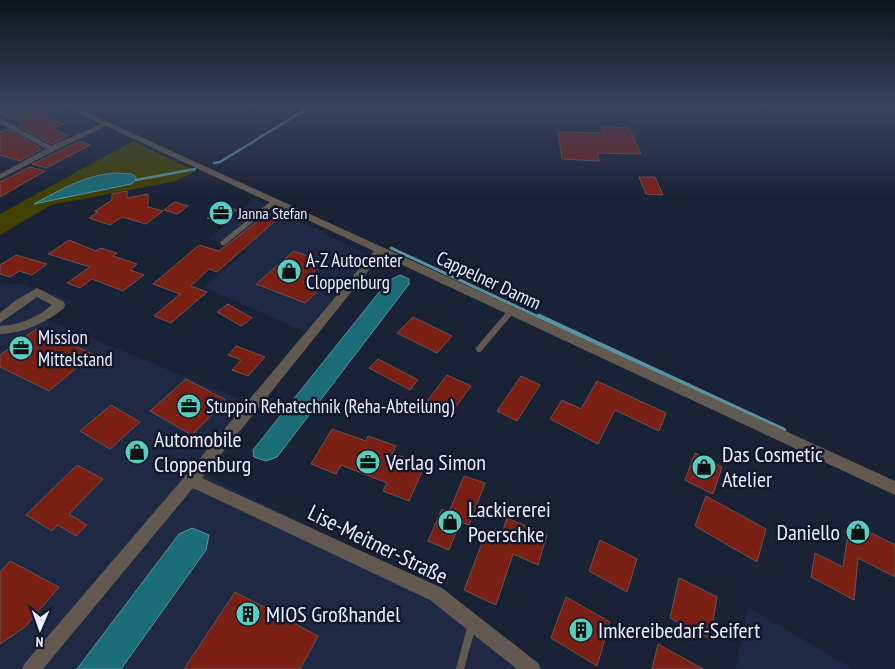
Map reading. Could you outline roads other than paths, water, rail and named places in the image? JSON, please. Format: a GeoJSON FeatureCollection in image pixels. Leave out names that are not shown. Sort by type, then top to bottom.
{"type":"FeatureCollection","features":[{"type":"Feature","properties":{"kind":"street"},"geometry":{"type":"LineString","coordinates":[[30,137],[51,149]]}},
{"type":"Feature","properties":{"kind":"street"},"geometry":{"type":"LineString","coordinates":[[0,177],[77,137]]}},
{"type":"Feature","properties":{"kind":"street","name":"Cappelner Damm"},"geometry":{"type":"LineString","coordinates":[[134,137],[895,488]]}},
{"type":"Feature","properties":{"kind":"street"},"geometry":{"type":"LineString","coordinates":[[31,669],[191,480],[380,250]]}},
{"type":"Feature","properties":{"kind":"street"},"geometry":{"type":"LineString","coordinates":[[0,319],[37,292],[60,304],[45,317],[24,328],[0,330]]}},
{"type":"Feature","properties":{"kind":"street","name":"Lise-Meitner-Straße"},"geometry":{"type":"LineString","coordinates":[[191,480],[436,594],[532,669]]}},
{"type":"Feature","properties":{"kind":"lane"},"geometry":{"type":"LineString","coordinates":[[223,243],[274,202]]}},
{"type":"Feature","properties":{"kind":"lane"},"geometry":{"type":"LineString","coordinates":[[479,349],[512,311]]}},
{"type":"Feature","properties":{"kind":"lane"},"geometry":{"type":"LineString","coordinates":[[460,669],[473,623]]}},
{"type":"Feature","properties":{"kind":"waterway"},"geometry":{"type":"LineString","coordinates":[[214,163],[220,162],[260,137]]}},
{"type":"Feature","properties":{"kind":"waterway"},"geometry":{"type":"LineString","coordinates":[[136,180],[195,169]]}},
{"type":"Feature","properties":{"kind":"waterway"},"geometry":{"type":"LineString","coordinates":[[391,248],[541,318]]}},
{"type":"Feature","properties":{"kind":"waterway"},"geometry":{"type":"LineString","coordinates":[[539,316],[784,430]]}},
{"type":"Feature","properties":{"kind":"place","name":"Janna Stefan"},"geometry":{"type":"Point","coordinates":[221,213]}},
{"type":"Feature","properties":{"kind":"place","name":"A-Z Autocenter Cloppenburg"},"geometry":{"type":"Point","coordinates":[289,271]}},
{"type":"Feature","properties":{"kind":"place","name":"Mission Mittelstand"},"geometry":{"type":"Point","coordinates":[21,348]}},
{"type":"Feature","properties":{"kind":"place","name":"Stuppin Rehatechnik (Reha-Abteilung)"},"geometry":{"type":"Point","coordinates":[189,406]}},
{"type":"Feature","properties":{"kind":"place","name":"Automobile Cloppenburg"},"geometry":{"type":"Point","coordinates":[137,452]}},
{"type":"Feature","properties":{"kind":"place","name":"Verlag Simon"},"geometry":{"type":"Point","coordinates":[368,462]}},
{"type":"Feature","properties":{"kind":"place","name":"Das Cosmetic Atelier"},"geometry":{"type":"Point","coordinates":[704,467]}},
{"type":"Feature","properties":{"kind":"place","name":"Lackiererei Poerschke"},"geometry":{"type":"Point","coordinates":[450,522]}},
{"type":"Feature","properties":{"kind":"place","name":"Daniello"},"geometry":{"type":"Point","coordinates":[858,532]}},
{"type":"Feature","properties":{"kind":"place","name":"MIOS Großhandel"},"geometry":{"type":"Point","coordinates":[248,614]}},
{"type":"Feature","properties":{"kind":"place","name":"Imkereibedarf-Seifert"},"geometry":{"type":"Point","coordinates":[581,630]}}]}
